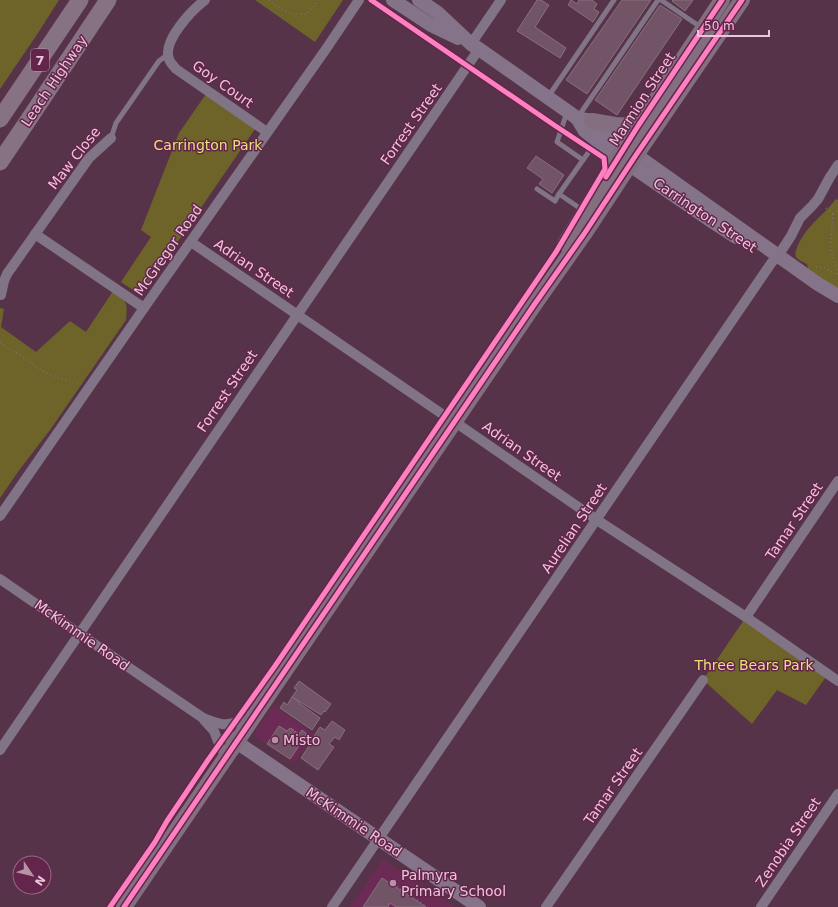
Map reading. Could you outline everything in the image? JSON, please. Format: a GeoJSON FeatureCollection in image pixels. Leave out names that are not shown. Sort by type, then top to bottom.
{"type":"FeatureCollection","features":[{"type":"Feature","properties":{"kind":"highway","name":"Leach Highway"},"geometry":{"type":"LineString","coordinates":[[0,119],[80,0]]}},
{"type":"Feature","properties":{"kind":"highway","name":"Leach Highway"},"geometry":{"type":"LineString","coordinates":[[0,162],[108,0]]}},
{"type":"Feature","properties":{"kind":"main road","name":"Carrington Street"},"geometry":{"type":"LineString","coordinates":[[393,0],[431,25],[475,46]]}},
{"type":"Feature","properties":{"kind":"main road","name":"Carrington Street"},"geometry":{"type":"LineString","coordinates":[[419,0],[438,13],[475,46],[579,117],[627,156],[775,259],[825,299],[838,307]]}},
{"type":"Feature","properties":{"kind":"main road","name":"Marmion Street"},"geometry":{"type":"LineString","coordinates":[[124,907],[229,742],[240,721],[451,420],[584,234],[627,156],[638,126],[722,0]]}},
{"type":"Feature","properties":{"kind":"main road","name":"Marmion Street"},"geometry":{"type":"LineString","coordinates":[[113,907],[229,742],[451,420],[544,278],[585,211],[742,0]]}},
{"type":"Feature","properties":{"kind":"main road","name":"Carrington Street"},"geometry":{"type":"LineString","coordinates":[[579,117],[585,131],[597,141],[627,156]]}},
{"type":"Feature","properties":{"kind":"main road"},"geometry":{"type":"LineString","coordinates":[[579,117],[620,126],[638,126]]}},
{"type":"Feature","properties":{"kind":"main road","name":"Carrington Street"},"geometry":{"type":"LineString","coordinates":[[775,259],[838,296]]}},
{"type":"Feature","properties":{"kind":"main road","name":"McKimmie Road"},"geometry":{"type":"LineString","coordinates":[[229,742],[379,839],[479,907]]}},
{"type":"Feature","properties":{"kind":"street"},"geometry":{"type":"LineString","coordinates":[[168,55],[169,45],[174,34],[205,0]]}},
{"type":"Feature","properties":{"kind":"street","name":"McGregor Road"},"geometry":{"type":"LineString","coordinates":[[0,516],[359,0]]}},
{"type":"Feature","properties":{"kind":"street","name":"Forrest Street"},"geometry":{"type":"LineString","coordinates":[[0,750],[297,314],[475,46],[501,0]]}},
{"type":"Feature","properties":{"kind":"street","name":"Goy Court"},"geometry":{"type":"LineString","coordinates":[[168,55],[168,59],[176,69],[267,132]]}},
{"type":"Feature","properties":{"kind":"street","name":"Maw Close"},"geometry":{"type":"LineString","coordinates":[[1,295],[7,274],[35,234],[89,158],[111,138]]}},
{"type":"Feature","properties":{"kind":"street","name":"Aurelian Street"},"geometry":{"type":"LineString","coordinates":[[332,907],[597,520],[704,360],[791,236],[800,218],[818,199],[838,165]]}},
{"type":"Feature","properties":{"kind":"street"},"geometry":{"type":"LineString","coordinates":[[35,234],[144,308]]}},
{"type":"Feature","properties":{"kind":"street","name":"Adrian Street"},"geometry":{"type":"LineString","coordinates":[[191,242],[597,520],[746,617],[838,681]]}},
{"type":"Feature","properties":{"kind":"street","name":"Tamar Street"},"geometry":{"type":"LineString","coordinates":[[746,617],[838,481]]}},
{"type":"Feature","properties":{"kind":"street","name":"McKimmie Road"},"geometry":{"type":"LineString","coordinates":[[0,579],[203,718],[214,723],[224,724],[240,721]]}},
{"type":"Feature","properties":{"kind":"street","name":"Tamar Street"},"geometry":{"type":"LineString","coordinates":[[546,907],[703,680]]}},
{"type":"Feature","properties":{"kind":"street","name":"McKimmie Road"},"geometry":{"type":"LineString","coordinates":[[203,718],[214,731],[229,742]]}},
{"type":"Feature","properties":{"kind":"street","name":"Zenobia Street"},"geometry":{"type":"LineString","coordinates":[[761,907],[838,794]]}},
{"type":"Feature","properties":{"kind":"lane"},"geometry":{"type":"LineString","coordinates":[[548,97],[614,0]]}},
{"type":"Feature","properties":{"kind":"lane"},"geometry":{"type":"LineString","coordinates":[[583,160],[557,142],[579,117],[658,0]]}},
{"type":"Feature","properties":{"kind":"lane"},"geometry":{"type":"LineString","coordinates":[[661,0],[703,28]]}},
{"type":"Feature","properties":{"kind":"lane","name":"Maw Close"},"geometry":{"type":"LineString","coordinates":[[111,138],[116,124],[133,98],[159,61],[168,55]]}},
{"type":"Feature","properties":{"kind":"lane"},"geometry":{"type":"LineString","coordinates":[[537,189],[555,201],[597,141]]}},
{"type":"Feature","properties":{"kind":"lane"},"geometry":{"type":"LineString","coordinates":[[559,194],[585,211]]}},
{"type":"Feature","properties":{"kind":"path"},"geometry":{"type":"LineString","coordinates":[[269,0],[277,7],[292,14],[307,14],[316,4],[317,0]]}},
{"type":"Feature","properties":{"kind":"path"},"geometry":{"type":"LineString","coordinates":[[826,208],[833,214]]}},
{"type":"Feature","properties":{"kind":"path"},"geometry":{"type":"LineString","coordinates":[[833,214],[838,211]]}},
{"type":"Feature","properties":{"kind":"path"},"geometry":{"type":"LineString","coordinates":[[833,214],[831,250],[838,274]]}},
{"type":"Feature","properties":{"kind":"path"},"geometry":{"type":"LineString","coordinates":[[0,342],[20,354],[44,372],[89,388]]}},
{"type":"Feature","properties":{"kind":"path"},"geometry":{"type":"LineString","coordinates":[[395,883],[398,887],[427,907]]}},
{"type":"Feature","properties":{"kind":"shaded area"},"geometry":{"type":"Polygon","coordinates":[[[273,705],[314,734],[294,763],[254,734],[273,705]]]}},
{"type":"Feature","properties":{"kind":"shaded area","name":"Palmyra Primary School"},"geometry":{"type":"Polygon","coordinates":[[[383,859],[454,907],[350,907],[383,859]]]}},
{"type":"Feature","properties":{"kind":"green space"},"geometry":{"type":"Polygon","coordinates":[[[0,0],[59,0],[0,89],[0,0]]]}},
{"type":"Feature","properties":{"kind":"green space"},"geometry":{"type":"Polygon","coordinates":[[[255,0],[343,0],[315,42],[255,0]]]}},
{"type":"Feature","properties":{"kind":"green space","name":"Carrington Park"},"geometry":{"type":"Polygon","coordinates":[[[206,94],[255,129],[149,282],[142,288],[133,290],[121,282],[151,237],[141,230],[179,133],[206,94]]]}},
{"type":"Feature","properties":{"kind":"green space"},"geometry":{"type":"Polygon","coordinates":[[[836,199],[838,200],[838,288],[809,272],[807,264],[798,259],[795,254],[806,231],[836,199]]]}},
{"type":"Feature","properties":{"kind":"green space"},"geometry":{"type":"Polygon","coordinates":[[[113,291],[126,303],[126,320],[50,430],[0,498],[0,308],[4,309],[1,327],[36,352],[70,321],[86,332],[113,291]]]}},
{"type":"Feature","properties":{"kind":"green space","name":"Three Bears Park"},"geometry":{"type":"Polygon","coordinates":[[[746,617],[828,674],[806,705],[777,690],[752,724],[703,680],[746,617]]]}},
{"type":"Feature","properties":{"kind":"building"},"geometry":{"type":"Polygon","coordinates":[[[537,0],[541,0],[549,5],[535,27],[566,48],[560,58],[517,31],[537,0]]]}},
{"type":"Feature","properties":{"kind":"building"},"geometry":{"type":"Polygon","coordinates":[[[571,0],[577,4],[579,0],[592,0],[597,4],[594,9],[599,12],[593,22],[568,5],[571,0]]]}},
{"type":"Feature","properties":{"kind":"building"},"geometry":{"type":"Polygon","coordinates":[[[622,0],[651,0],[587,94],[566,80],[622,0]]]}},
{"type":"Feature","properties":{"kind":"building"},"geometry":{"type":"Polygon","coordinates":[[[693,0],[685,11],[672,1],[693,0]]]}},
{"type":"Feature","properties":{"kind":"building"},"geometry":{"type":"Polygon","coordinates":[[[660,5],[682,19],[617,115],[595,100],[660,5]]]}},
{"type":"Feature","properties":{"kind":"building"},"geometry":{"type":"Polygon","coordinates":[[[536,156],[564,175],[552,193],[539,184],[543,179],[527,168],[536,156]]]}},
{"type":"Feature","properties":{"kind":"building"},"geometry":{"type":"Polygon","coordinates":[[[299,681],[331,704],[321,715],[292,697],[297,690],[294,688],[299,681]]]}},
{"type":"Feature","properties":{"kind":"building"},"geometry":{"type":"Polygon","coordinates":[[[292,697],[320,718],[312,730],[280,708],[284,702],[287,705],[292,697]]]}},
{"type":"Feature","properties":{"kind":"building"},"geometry":{"type":"Polygon","coordinates":[[[332,721],[345,730],[339,740],[335,737],[329,744],[334,747],[318,770],[301,758],[320,727],[325,730],[332,721]]]}},
{"type":"Feature","properties":{"kind":"building"},"geometry":{"type":"Polygon","coordinates":[[[279,726],[287,731],[290,728],[294,730],[291,733],[293,734],[295,731],[299,734],[302,730],[307,734],[290,759],[267,744],[279,726]]]}},
{"type":"Feature","properties":{"kind":"building"},"geometry":{"type":"Polygon","coordinates":[[[382,878],[426,907],[396,907],[390,903],[388,907],[363,907],[382,878]]]}},
{"type":"Feature","properties":{"kind":"cycle path"},"geometry":{"type":"LineString","coordinates":[[110,907],[155,842],[167,821],[208,760],[275,666],[556,252],[605,169],[604,158],[371,0]]}},
{"type":"Feature","properties":{"kind":"cycle path"},"geometry":{"type":"LineString","coordinates":[[606,177],[722,0]]}},
{"type":"Feature","properties":{"kind":"cycle path"},"geometry":{"type":"LineString","coordinates":[[124,907],[742,0]]}},
{"type":"Feature","properties":{"kind":"place","name":"Misto"},"geometry":{"type":"Point","coordinates":[275,740]}},
{"type":"Feature","properties":{"kind":"place","name":"Palmyra Primary School"},"geometry":{"type":"Point","coordinates":[393,883]}}]}
